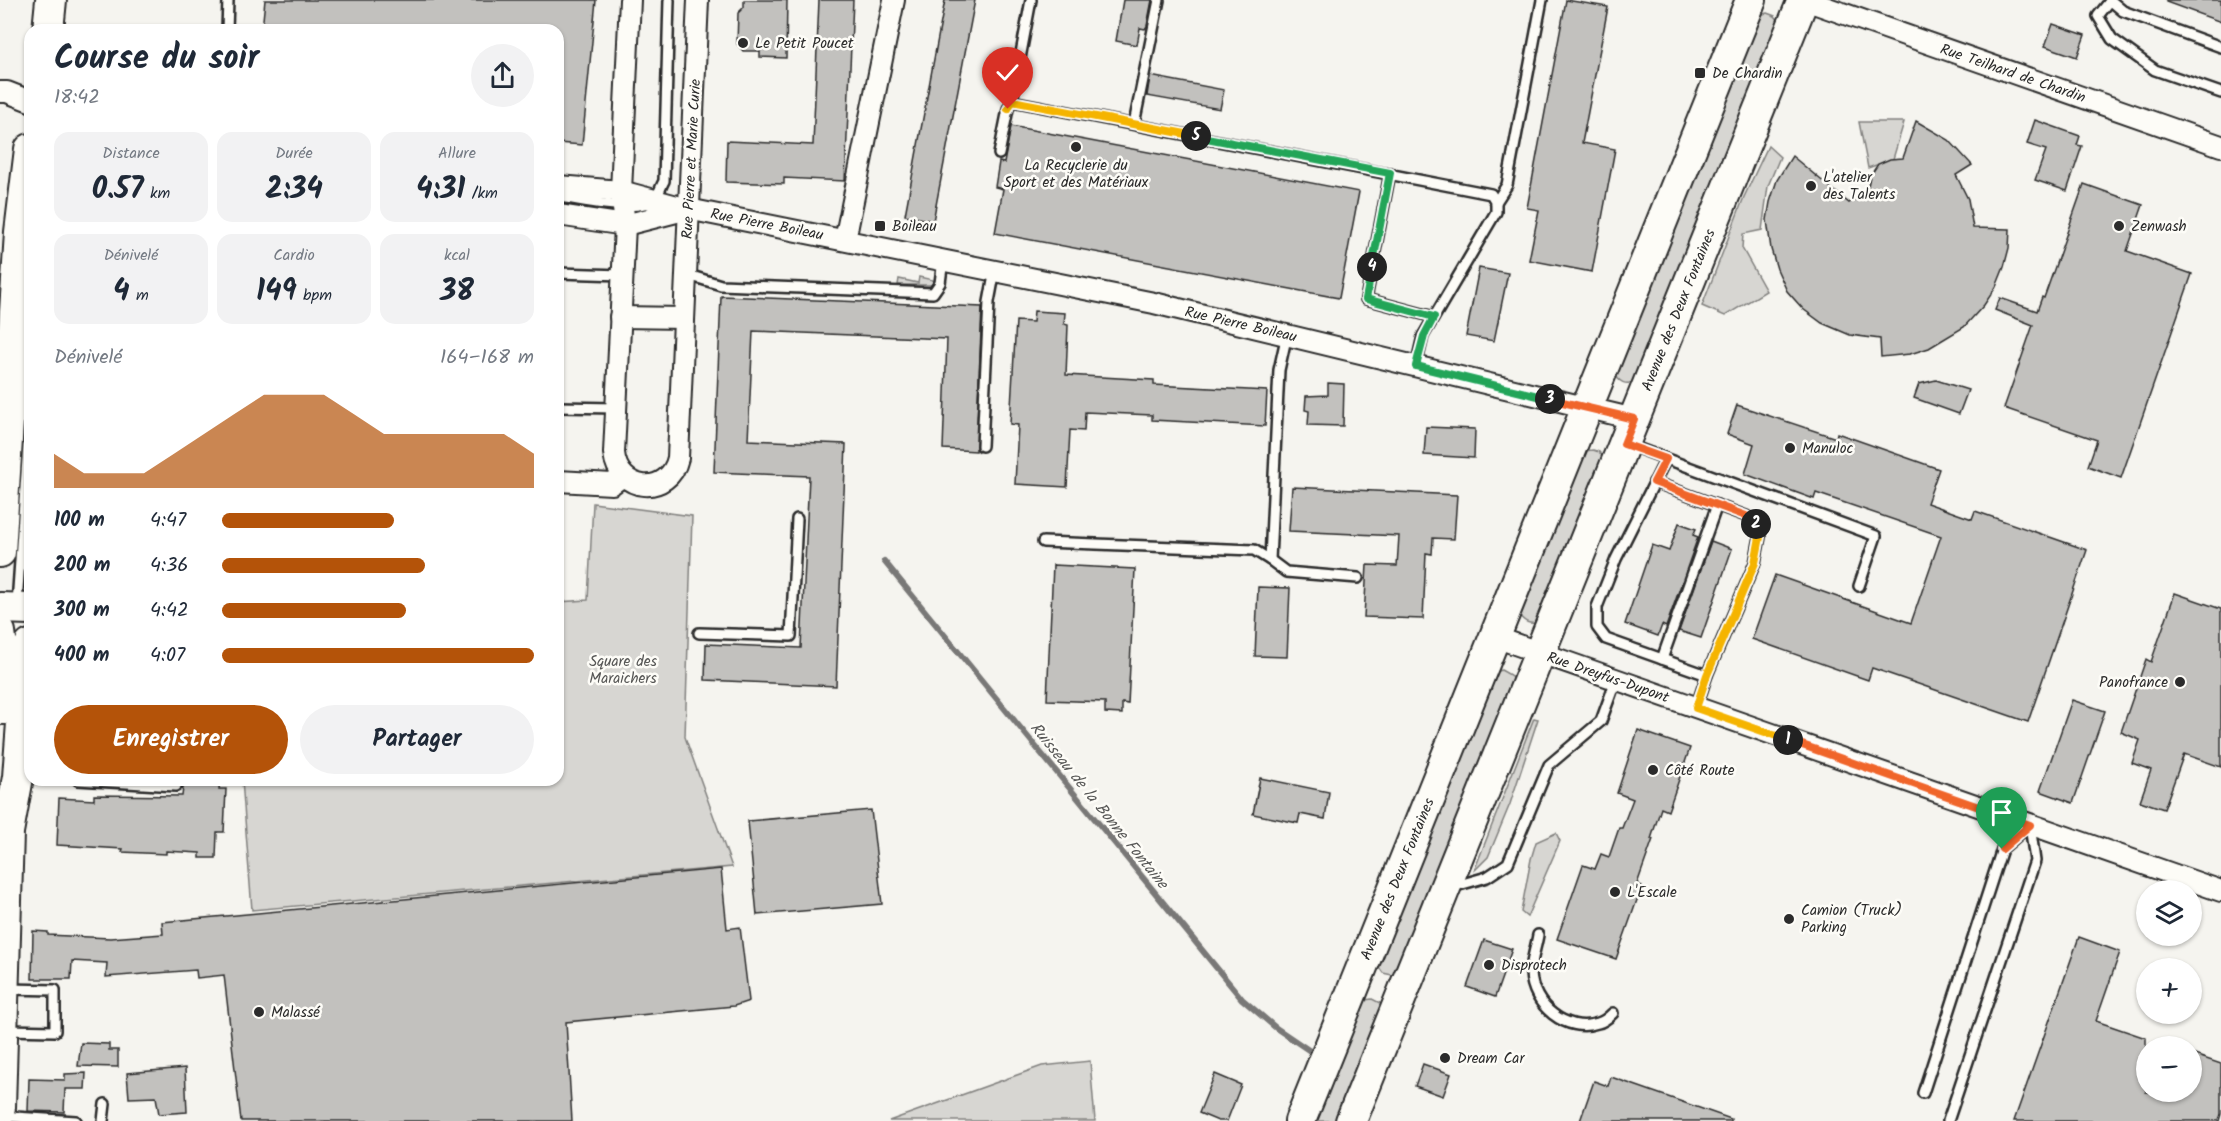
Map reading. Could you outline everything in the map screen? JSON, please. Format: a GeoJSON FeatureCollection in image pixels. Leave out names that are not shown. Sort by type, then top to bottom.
{"type":"FeatureCollection","features":[{"type":"Feature","properties":{"kind":"main road"},"geometry":{"type":"LineString","coordinates":[[49,24],[51,0]]}},
{"type":"Feature","properties":{"kind":"main road"},"geometry":{"type":"LineString","coordinates":[[68,24],[69,0]]}},
{"type":"Feature","properties":{"kind":"main road","name":"Avenue des Deux Fontaines"},"geometry":{"type":"LineString","coordinates":[[1300,1121],[1751,0]]}},
{"type":"Feature","properties":{"kind":"main road","name":"Avenue des Deux Fontaines"},"geometry":{"type":"LineString","coordinates":[[1351,1121],[1804,0]]}},
{"type":"Feature","properties":{"kind":"main road"},"geometry":{"type":"LineString","coordinates":[[0,552],[7,336],[14,253],[24,188]]}},
{"type":"Feature","properties":{"kind":"main road"},"geometry":{"type":"LineString","coordinates":[[0,1107],[3,885],[12,774],[5,670],[11,629]]}},
{"type":"Feature","properties":{"kind":"street"},"geometry":{"type":"LineString","coordinates":[[564,481],[612,484],[623,476],[616,466],[614,453],[630,0]]}},
{"type":"Feature","properties":{"kind":"street","name":"Rue Pierre et Marie Curie"},"geometry":{"type":"LineString","coordinates":[[623,476],[640,485],[653,484],[670,475],[677,464],[698,0]]}},
{"type":"Feature","properties":{"kind":"street"},"geometry":{"type":"LineString","coordinates":[[845,240],[894,0]]}},
{"type":"Feature","properties":{"kind":"street","name":"Rue Teilhard de Chardin"},"geometry":{"type":"LineString","coordinates":[[1804,0],[2221,146]]}},
{"type":"Feature","properties":{"kind":"street"},"geometry":{"type":"LineString","coordinates":[[0,92],[7,92],[24,99]]}},
{"type":"Feature","properties":{"kind":"street","name":"Rue Pierre Boileau"},"geometry":{"type":"LineString","coordinates":[[564,188],[623,207],[688,209]]}},
{"type":"Feature","properties":{"kind":"street","name":"Rue Pierre Boileau"},"geometry":{"type":"LineString","coordinates":[[564,214],[623,207],[654,199],[688,209],[1154,303],[1287,334],[1586,407],[1629,431]]}},
{"type":"Feature","properties":{"kind":"street"},"geometry":{"type":"LineString","coordinates":[[620,317],[684,318]]}},
{"type":"Feature","properties":{"kind":"street"},"geometry":{"type":"LineString","coordinates":[[1495,637],[1539,653]]}},
{"type":"Feature","properties":{"kind":"street","name":"Rue Dreyfus-Dupont"},"geometry":{"type":"LineString","coordinates":[[1539,653],[2221,891]]}},
{"type":"Feature","properties":{"kind":"lane"},"geometry":{"type":"LineString","coordinates":[[227,24],[228,0]]}},
{"type":"Feature","properties":{"kind":"lane"},"geometry":{"type":"LineString","coordinates":[[654,199],[664,181],[669,0]]}},
{"type":"Feature","properties":{"kind":"lane"},"geometry":{"type":"LineString","coordinates":[[999,154],[1008,109],[1012,101],[1031,0]]}},
{"type":"Feature","properties":{"kind":"lane"},"geometry":{"type":"LineString","coordinates":[[1134,124],[1159,0]]}},
{"type":"Feature","properties":{"kind":"lane"},"geometry":{"type":"LineString","coordinates":[[1416,366],[1424,336],[1496,212],[1497,202],[1507,185],[1542,0]]}},
{"type":"Feature","properties":{"kind":"lane"},"geometry":{"type":"LineString","coordinates":[[2221,47],[2123,11],[2110,1],[2098,16],[2112,39],[2155,70],[2221,93]]}},
{"type":"Feature","properties":{"kind":"lane"},"geometry":{"type":"LineString","coordinates":[[1012,101],[1481,190],[1491,194],[1497,202]]}},
{"type":"Feature","properties":{"kind":"lane"},"geometry":{"type":"LineString","coordinates":[[1390,173],[1366,299],[1434,317]]}},
{"type":"Feature","properties":{"kind":"lane","name":"Rue Pierre Boileau"},"geometry":{"type":"LineString","coordinates":[[564,197],[623,207]]}},
{"type":"Feature","properties":{"kind":"lane"},"geometry":{"type":"LineString","coordinates":[[685,274],[721,285],[933,293],[940,283],[943,260]]}},
{"type":"Feature","properties":{"kind":"lane"},"geometry":{"type":"LineString","coordinates":[[982,446],[989,302],[995,270]]}},
{"type":"Feature","properties":{"kind":"lane"},"geometry":{"type":"LineString","coordinates":[[564,273],[622,275]]}},
{"type":"Feature","properties":{"kind":"lane"},"geometry":{"type":"LineString","coordinates":[[1269,560],[1278,370],[1287,334]]}},
{"type":"Feature","properties":{"kind":"lane"},"geometry":{"type":"LineString","coordinates":[[564,407],[616,408]]}},
{"type":"Feature","properties":{"kind":"lane"},"geometry":{"type":"LineString","coordinates":[[1629,431],[1666,459],[1876,536],[1859,586]]}},
{"type":"Feature","properties":{"kind":"lane"},"geometry":{"type":"LineString","coordinates":[[1666,459],[1617,559],[1597,607],[1597,627],[1606,639],[1707,675]]}},
{"type":"Feature","properties":{"kind":"lane"},"geometry":{"type":"LineString","coordinates":[[1654,482],[1746,516],[1756,523],[1760,537],[1755,563],[1707,675],[1696,708]]}},
{"type":"Feature","properties":{"kind":"lane"},"geometry":{"type":"LineString","coordinates":[[11,629],[24,483]]}},
{"type":"Feature","properties":{"kind":"lane"},"geometry":{"type":"LineString","coordinates":[[1662,659],[1717,505]]}},
{"type":"Feature","properties":{"kind":"lane"},"geometry":{"type":"LineString","coordinates":[[699,633],[791,636],[797,519]]}},
{"type":"Feature","properties":{"kind":"lane"},"geometry":{"type":"LineString","coordinates":[[1043,542],[1254,550],[1286,573],[1358,578]]}},
{"type":"Feature","properties":{"kind":"lane"},"geometry":{"type":"LineString","coordinates":[[1444,890],[1487,877],[1508,863],[1549,765],[1601,721],[1616,680]]}},
{"type":"Feature","properties":{"kind":"lane"},"geometry":{"type":"LineString","coordinates":[[1923,1093],[2002,849],[2030,825]]}},
{"type":"Feature","properties":{"kind":"lane"},"geometry":{"type":"LineString","coordinates":[[1948,1121],[2036,861],[2030,825]]}},
{"type":"Feature","properties":{"kind":"lane"},"geometry":{"type":"LineString","coordinates":[[1538,935],[1531,974],[1537,993],[1548,1011],[1564,1022],[1582,1026],[1599,1023],[1613,1013]]}},
{"type":"Feature","properties":{"kind":"lane"},"geometry":{"type":"LineString","coordinates":[[2,1030],[56,1032],[56,990],[3,988]]}},
{"type":"Feature","properties":{"kind":"lane"},"geometry":{"type":"LineString","coordinates":[[103,1121],[105,1104]]}},
{"type":"Feature","properties":{"kind":"lane"},"geometry":{"type":"LineString","coordinates":[[0,1116],[76,1121]]}},
{"type":"Feature","properties":{"kind":"green space"},"geometry":{"type":"Polygon","coordinates":[[[1767,13],[1775,16],[1780,22],[1637,381],[1623,382],[1614,371],[1759,15],[1767,13]]]}},
{"type":"Feature","properties":{"kind":"green space"},"geometry":{"type":"Polygon","coordinates":[[[1859,122],[1904,122],[1893,159],[1868,168],[1859,122]]]}},
{"type":"Feature","properties":{"kind":"green space"},"geometry":{"type":"Polygon","coordinates":[[[1768,146],[1780,157],[1768,186],[1762,230],[1743,234],[1742,248],[1766,291],[1725,316],[1702,306],[1744,197],[1768,146]]]}},
{"type":"Feature","properties":{"kind":"green space"},"geometry":{"type":"Polygon","coordinates":[[[919,277],[933,280],[933,285],[898,285],[899,279],[918,283],[919,277]]]}},
{"type":"Feature","properties":{"kind":"green space"},"geometry":{"type":"Polygon","coordinates":[[[1584,451],[1599,452],[1604,458],[1540,622],[1528,623],[1518,614],[1584,451]]]}},
{"type":"Feature","properties":{"kind":"green space","name":"Square des Maraichers"},"geometry":{"type":"Polygon","coordinates":[[[593,503],[692,516],[685,737],[732,867],[252,910],[242,786],[564,786],[564,602],[588,600],[593,503]]]}},
{"type":"Feature","properties":{"kind":"green space"},"geometry":{"type":"Polygon","coordinates":[[[1501,670],[1510,675],[1515,683],[1398,973],[1392,975],[1383,973],[1376,963],[1493,674],[1501,670]]]}},
{"type":"Feature","properties":{"kind":"green space"},"geometry":{"type":"Polygon","coordinates":[[[1534,718],[1538,719],[1510,804],[1488,857],[1474,871],[1534,718]]]}},
{"type":"Feature","properties":{"kind":"green space"},"geometry":{"type":"Polygon","coordinates":[[[1556,833],[1560,841],[1527,917],[1521,912],[1536,842],[1556,833]]]}},
{"type":"Feature","properties":{"kind":"green space"},"geometry":{"type":"Polygon","coordinates":[[[1372,999],[1380,1003],[1383,1010],[1341,1121],[1311,1121],[1365,1000],[1372,999]]]}},
{"type":"Feature","properties":{"kind":"green space"},"geometry":{"type":"Polygon","coordinates":[[[1090,1061],[1095,1121],[889,1121],[1042,1066],[1090,1061]]]}},
{"type":"Feature","properties":{"kind":"building"},"geometry":{"type":"Polygon","coordinates":[[[265,0],[596,0],[582,145],[564,144],[564,24],[263,24],[265,0]]]}},
{"type":"Feature","properties":{"kind":"building"},"geometry":{"type":"Polygon","coordinates":[[[744,0],[787,0],[786,58],[760,57],[760,51],[743,51],[737,44],[738,13],[744,7],[744,0]]]}},
{"type":"Feature","properties":{"kind":"building"},"geometry":{"type":"Polygon","coordinates":[[[819,0],[853,0],[845,181],[784,178],[784,184],[726,182],[727,141],[813,145],[819,0]]]}},
{"type":"Feature","properties":{"kind":"building"},"geometry":{"type":"Polygon","coordinates":[[[945,0],[975,0],[933,221],[905,215],[945,0]]]}},
{"type":"Feature","properties":{"kind":"building"},"geometry":{"type":"Polygon","coordinates":[[[1123,0],[1152,0],[1147,26],[1145,29],[1140,28],[1137,45],[1116,41],[1123,0]]]}},
{"type":"Feature","properties":{"kind":"building"},"geometry":{"type":"Polygon","coordinates":[[[1566,0],[1608,7],[1582,143],[1615,149],[1592,272],[1529,260],[1539,210],[1527,208],[1566,0]]]}},
{"type":"Feature","properties":{"kind":"building"},"geometry":{"type":"Polygon","coordinates":[[[2166,0],[2221,0],[2221,22],[2166,2],[2166,0]]]}},
{"type":"Feature","properties":{"kind":"building"},"geometry":{"type":"Polygon","coordinates":[[[2053,24],[2085,35],[2077,57],[2045,46],[2053,24]]]}},
{"type":"Feature","properties":{"kind":"building"},"geometry":{"type":"Polygon","coordinates":[[[1150,76],[1224,90],[1220,109],[1147,96],[1150,76]]]}},
{"type":"Feature","properties":{"kind":"building"},"geometry":{"type":"Polygon","coordinates":[[[2035,120],[2080,136],[2077,145],[2082,146],[2067,191],[2035,180],[2046,150],[2027,144],[2035,120]]]}},
{"type":"Feature","properties":{"kind":"building"},"geometry":{"type":"Polygon","coordinates":[[[1916,121],[1949,140],[1972,165],[1956,175],[1968,199],[1973,228],[2010,229],[2009,248],[1996,287],[1984,305],[1964,327],[1929,348],[1910,354],[1881,357],[1880,339],[1850,335],[1822,323],[1803,309],[1787,291],[1771,249],[1767,220],[1777,180],[1792,156],[1849,203],[1867,191],[1870,176],[1878,164],[1890,159],[1903,158],[1916,121]]]}},
{"type":"Feature","properties":{"kind":"building"},"geometry":{"type":"Polygon","coordinates":[[[1011,126],[1359,192],[1339,298],[995,233],[1003,189],[995,187],[999,162],[1004,163],[1011,126]]]}},
{"type":"Feature","properties":{"kind":"building"},"geometry":{"type":"Polygon","coordinates":[[[2084,184],[2143,205],[2127,251],[2192,274],[2121,478],[2088,466],[2097,440],[2004,408],[2033,325],[1995,310],[2000,298],[2037,311],[2042,297],[2044,298],[2084,184]]]}},
{"type":"Feature","properties":{"kind":"building"},"geometry":{"type":"Polygon","coordinates":[[[1479,268],[1508,273],[1494,341],[1466,336],[1479,268]]]}},
{"type":"Feature","properties":{"kind":"building"},"geometry":{"type":"Polygon","coordinates":[[[721,296],[982,307],[976,451],[943,449],[947,339],[753,331],[748,440],[846,444],[836,686],[705,680],[706,644],[801,648],[809,476],[714,472],[721,296]]]}},
{"type":"Feature","properties":{"kind":"building"},"geometry":{"type":"Polygon","coordinates":[[[1034,311],[1065,313],[1064,324],[1068,325],[1066,375],[1154,380],[1154,385],[1267,391],[1265,426],[1152,420],[1152,415],[1085,412],[1084,431],[1070,430],[1067,487],[1015,484],[1018,425],[1010,424],[1016,321],[1033,322],[1034,311]]]}},
{"type":"Feature","properties":{"kind":"building"},"geometry":{"type":"Polygon","coordinates":[[[1936,380],[1968,390],[1959,414],[1914,398],[1919,384],[1936,380]]]}},
{"type":"Feature","properties":{"kind":"building"},"geometry":{"type":"Polygon","coordinates":[[[1328,383],[1344,384],[1343,426],[1308,425],[1309,411],[1305,410],[1306,396],[1328,395],[1328,383]]]}},
{"type":"Feature","properties":{"kind":"building"},"geometry":{"type":"Polygon","coordinates":[[[1737,405],[1836,438],[1837,433],[1939,469],[1927,503],[1972,519],[1975,511],[2087,550],[2028,722],[1872,668],[1868,680],[1752,639],[1775,575],[1911,623],[1941,536],[1816,493],[1814,499],[1745,474],[1754,444],[1727,434],[1737,405]]]}},
{"type":"Feature","properties":{"kind":"building"},"geometry":{"type":"Polygon","coordinates":[[[1426,427],[1475,429],[1474,458],[1424,455],[1426,427]]]}},
{"type":"Feature","properties":{"kind":"building"},"geometry":{"type":"Polygon","coordinates":[[[1292,487],[1457,495],[1454,539],[1433,538],[1432,554],[1426,553],[1423,619],[1364,617],[1367,565],[1397,566],[1399,536],[1289,531],[1292,487]]]}},
{"type":"Feature","properties":{"kind":"building"},"geometry":{"type":"Polygon","coordinates":[[[1679,523],[1696,529],[1693,535],[1698,537],[1666,627],[1662,625],[1658,636],[1625,624],[1652,545],[1669,551],[1679,523]]]}},
{"type":"Feature","properties":{"kind":"building"},"geometry":{"type":"Polygon","coordinates":[[[1711,541],[1732,549],[1701,638],[1679,631],[1711,541]]]}},
{"type":"Feature","properties":{"kind":"building"},"geometry":{"type":"Polygon","coordinates":[[[1053,565],[1135,569],[1128,704],[1122,703],[1122,714],[1105,713],[1105,702],[1047,700],[1053,565]]]}},
{"type":"Feature","properties":{"kind":"building"},"geometry":{"type":"Polygon","coordinates":[[[1258,587],[1290,588],[1287,657],[1255,656],[1258,587]]]}},
{"type":"Feature","properties":{"kind":"building","name":"Panofrance"},"geometry":{"type":"Polygon","coordinates":[[[2175,593],[2221,609],[2221,767],[2184,754],[2164,809],[2140,801],[2151,770],[2132,763],[2140,740],[2121,732],[2146,659],[2151,662],[2175,593]]]}},
{"type":"Feature","properties":{"kind":"building"},"geometry":{"type":"Polygon","coordinates":[[[2072,700],[2105,711],[2073,803],[2040,791],[2072,700]]]}},
{"type":"Feature","properties":{"kind":"building"},"geometry":{"type":"Polygon","coordinates":[[[1638,730],[1690,748],[1668,811],[1661,808],[1637,884],[1642,886],[1616,959],[1557,939],[1583,865],[1595,869],[1601,854],[1609,857],[1619,828],[1622,828],[1633,799],[1617,793],[1638,730]]]}},
{"type":"Feature","properties":{"kind":"building"},"geometry":{"type":"Polygon","coordinates":[[[1260,778],[1329,792],[1325,819],[1300,814],[1298,823],[1253,814],[1260,778]]]}},
{"type":"Feature","properties":{"kind":"building"},"geometry":{"type":"Polygon","coordinates":[[[183,786],[219,786],[219,789],[226,789],[224,832],[217,832],[216,858],[200,858],[200,853],[122,852],[123,849],[57,845],[59,798],[94,800],[94,795],[182,796],[183,786]]]}},
{"type":"Feature","properties":{"kind":"building"},"geometry":{"type":"Polygon","coordinates":[[[871,810],[882,904],[757,915],[748,821],[871,810]]]}},
{"type":"Feature","properties":{"kind":"building"},"geometry":{"type":"Polygon","coordinates":[[[721,869],[727,929],[740,927],[749,1001],[734,1006],[566,1022],[572,1121],[241,1121],[224,975],[197,978],[196,970],[106,977],[107,963],[72,961],[71,979],[32,979],[33,931],[48,932],[48,935],[110,938],[163,934],[162,922],[721,869]]]}},
{"type":"Feature","properties":{"kind":"building"},"geometry":{"type":"Polygon","coordinates":[[[2079,937],[2120,952],[2096,1021],[2140,1036],[2136,1036],[2136,1102],[2202,1102],[2202,1057],[2221,1064],[2219,1121],[2014,1121],[2079,937]]]}},
{"type":"Feature","properties":{"kind":"building"},"geometry":{"type":"Polygon","coordinates":[[[1484,940],[1512,949],[1495,997],[1467,987],[1484,940]]]}},
{"type":"Feature","properties":{"kind":"building"},"geometry":{"type":"Polygon","coordinates":[[[81,1043],[109,1044],[109,1050],[118,1050],[118,1067],[78,1066],[81,1043]]]}},
{"type":"Feature","properties":{"kind":"building"},"geometry":{"type":"Polygon","coordinates":[[[1423,1064],[1451,1074],[1443,1096],[1415,1086],[1423,1064]]]}},
{"type":"Feature","properties":{"kind":"building"},"geometry":{"type":"Polygon","coordinates":[[[185,1068],[187,1112],[159,1114],[156,1097],[129,1098],[127,1073],[185,1068]]]}},
{"type":"Feature","properties":{"kind":"building"},"geometry":{"type":"Polygon","coordinates":[[[86,1073],[85,1089],[65,1089],[64,1112],[28,1111],[29,1079],[65,1080],[65,1074],[86,1073]]]}},
{"type":"Feature","properties":{"kind":"building"},"geometry":{"type":"Polygon","coordinates":[[[1215,1074],[1241,1085],[1227,1121],[1218,1121],[1199,1113],[1215,1074]]]}},
{"type":"Feature","properties":{"kind":"building"},"geometry":{"type":"Polygon","coordinates":[[[1611,1077],[1731,1119],[1731,1121],[1580,1121],[1594,1081],[1608,1086],[1611,1077]]]}},
{"type":"Feature","properties":{"kind":"waterway","name":"Ruisseau de la Bonne Fontaine"},"geometry":{"type":"LineString","coordinates":[[884,561],[1242,999],[1276,1028],[1310,1051]]}},
{"type":"Feature","properties":{"kind":"place","name":"Le Petit Poucet"},"geometry":{"type":"Point","coordinates":[743,43]}},
{"type":"Feature","properties":{"kind":"place","name":"De Chardin"},"geometry":{"type":"Point","coordinates":[1700,73]}},
{"type":"Feature","properties":{"kind":"place","name":"La Recyclerie du Sport et des Matériaux"},"geometry":{"type":"Point","coordinates":[1076,147]}},
{"type":"Feature","properties":{"kind":"place","name":"L'atelier des Talents"},"geometry":{"type":"Point","coordinates":[1811,186]}},
{"type":"Feature","properties":{"kind":"place","name":"Boileau"},"geometry":{"type":"Point","coordinates":[880,226]}},
{"type":"Feature","properties":{"kind":"place","name":"Zenwash"},"geometry":{"type":"Point","coordinates":[2119,226]}},
{"type":"Feature","properties":{"kind":"place","name":"Manuloc"},"geometry":{"type":"Point","coordinates":[1790,448]}},
{"type":"Feature","properties":{"kind":"place","name":"Panofrance"},"geometry":{"type":"Point","coordinates":[2180,682]}},
{"type":"Feature","properties":{"kind":"place","name":"Côté Route"},"geometry":{"type":"Point","coordinates":[1653,770]}},
{"type":"Feature","properties":{"kind":"place","name":"L'Escale"},"geometry":{"type":"Point","coordinates":[1615,892]}},
{"type":"Feature","properties":{"kind":"place","name":"Camion (Truck) Parking"},"geometry":{"type":"Point","coordinates":[1789,919]}},
{"type":"Feature","properties":{"kind":"place","name":"Disprotech"},"geometry":{"type":"Point","coordinates":[1489,965]}},
{"type":"Feature","properties":{"kind":"place","name":"Malassé"},"geometry":{"type":"Point","coordinates":[259,1012]}},
{"type":"Feature","properties":{"kind":"place","name":"Dream Car"},"geometry":{"type":"Point","coordinates":[1445,1058]}},
{"type":"Feature","properties":{"kind":"route"},"geometry":{"type":"LineString","coordinates":[[1008,109],[1012,101],[1390,173],[1366,299],[1434,317],[1424,336],[1416,366],[1634,419],[1624,444],[1666,459],[1654,482],[1746,516],[1756,523],[1760,537],[1755,563],[1707,675],[1696,708],[2030,825],[2002,849]]}}]}
